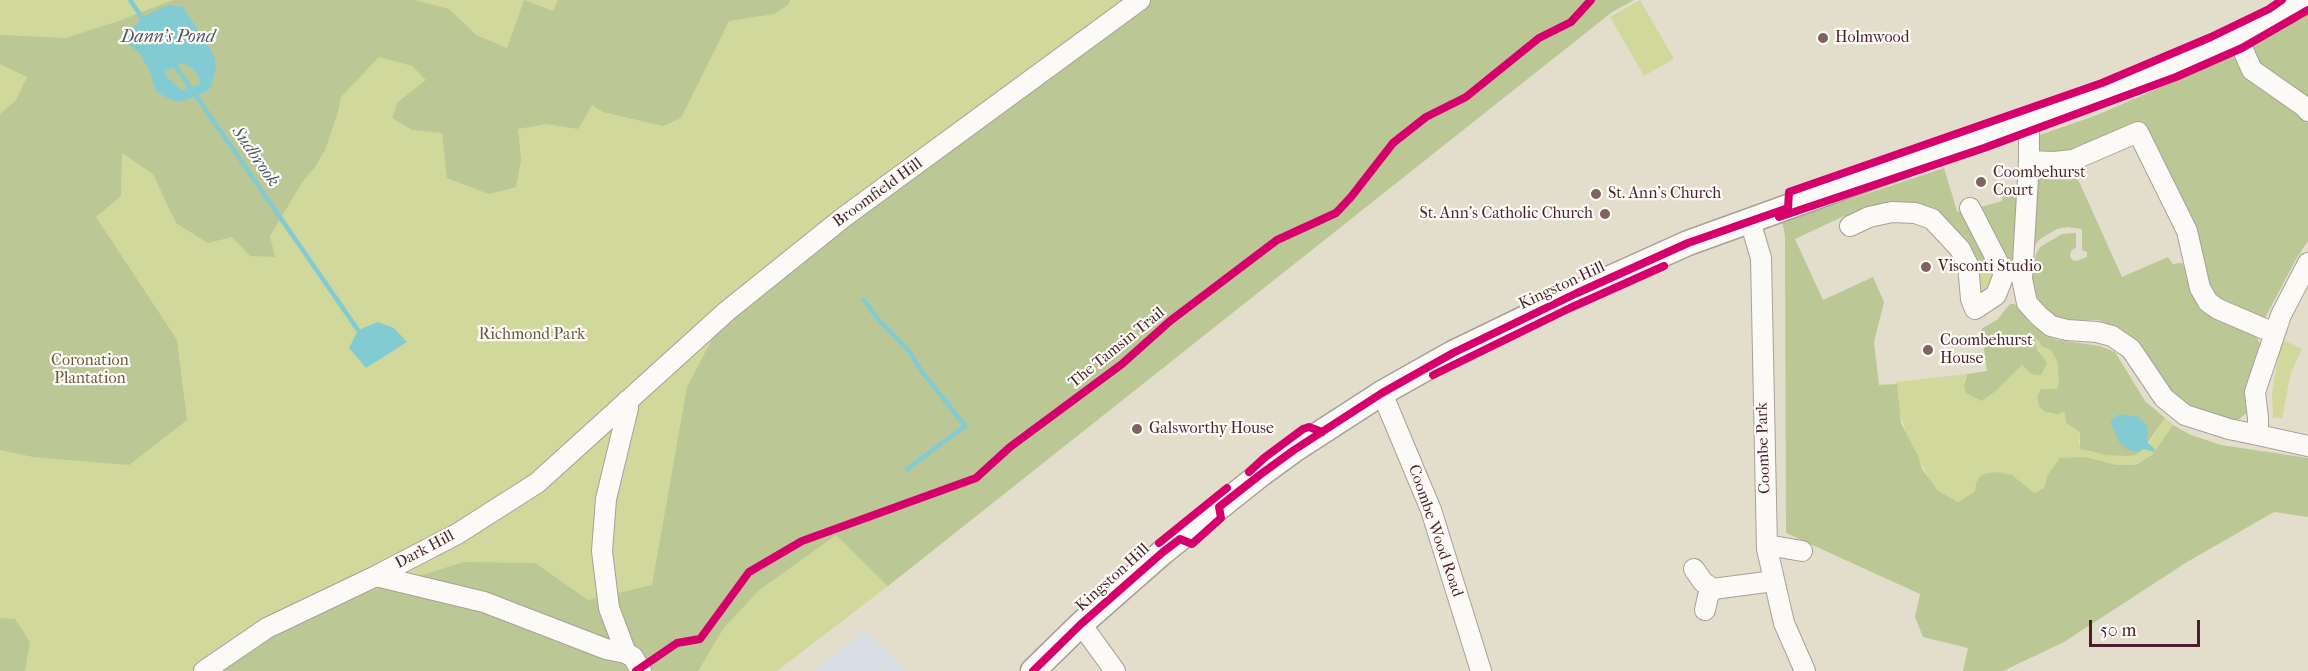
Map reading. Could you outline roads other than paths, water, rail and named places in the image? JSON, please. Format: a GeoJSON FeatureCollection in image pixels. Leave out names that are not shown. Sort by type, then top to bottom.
{"type":"FeatureCollection","features":[{"type":"Feature","properties":{"kind":"main road","name":"Kingston Hill"},"geometry":{"type":"LineString","coordinates":[[1033,671],[1081,624],[1163,552],[1261,474],[1382,393],[1453,353],[1688,243],[2131,82],[2237,37],[2286,12],[2304,0]]}},
{"type":"Feature","properties":{"kind":"street","name":"Broomfield Hill"},"geometry":{"type":"LineString","coordinates":[[627,400],[727,311],[844,217],[1140,0]]}},
{"type":"Feature","properties":{"kind":"street"},"geometry":{"type":"LineString","coordinates":[[2237,37],[2252,70],[2307,108]]}},
{"type":"Feature","properties":{"kind":"street"},"geometry":{"type":"LineString","coordinates":[[1850,226],[1869,216],[1892,212],[1915,213],[1932,219],[1960,249],[1968,265],[1971,300],[1975,309],[1995,295],[2013,270],[2030,161],[2026,122]]}},
{"type":"Feature","properties":{"kind":"street"},"geometry":{"type":"LineString","coordinates":[[2030,161],[2054,162],[2073,159],[2138,132],[2187,231],[2200,288],[2208,302],[2218,309],[2274,333]]}},
{"type":"Feature","properties":{"kind":"street"},"geometry":{"type":"LineString","coordinates":[[1970,208],[2013,270],[2027,303],[2051,326],[2112,336],[2131,349],[2164,398],[2185,415],[2229,429],[2308,446]]}},
{"type":"Feature","properties":{"kind":"street","name":"Coombe Park"},"geometry":{"type":"LineString","coordinates":[[1750,221],[1761,258],[1767,545],[1784,623],[1805,671]]}},
{"type":"Feature","properties":{"kind":"street"},"geometry":{"type":"LineString","coordinates":[[2258,435],[2255,392],[2274,333],[2293,288],[2308,263]]}},
{"type":"Feature","properties":{"kind":"street","name":"Coombe Wood Road"},"geometry":{"type":"LineString","coordinates":[[1382,393],[1431,510],[1481,671]]}},
{"type":"Feature","properties":{"kind":"street","name":"Dark Hill"},"geometry":{"type":"LineString","coordinates":[[204,671],[267,628],[457,534],[537,483],[627,400]]}},
{"type":"Feature","properties":{"kind":"street"},"geometry":{"type":"LineString","coordinates":[[626,653],[609,608],[602,551],[606,499],[628,408],[627,400]]}},
{"type":"Feature","properties":{"kind":"street"},"geometry":{"type":"LineString","coordinates":[[1767,545],[1802,551]]}},
{"type":"Feature","properties":{"kind":"street"},"geometry":{"type":"LineString","coordinates":[[1694,570],[1703,582],[1713,589],[1774,581]]}},
{"type":"Feature","properties":{"kind":"street"},"geometry":{"type":"LineString","coordinates":[[376,576],[484,602],[606,649],[626,653],[633,657],[641,671]]}},
{"type":"Feature","properties":{"kind":"street"},"geometry":{"type":"LineString","coordinates":[[1705,610],[1708,596],[1713,589]]}},
{"type":"Feature","properties":{"kind":"street"},"geometry":{"type":"LineString","coordinates":[[1081,624],[1115,671]]}},
{"type":"Feature","properties":{"kind":"water","name":"Dann's Pond"},"geometry":{"type":"Polygon","coordinates":[[[168,5],[183,7],[214,55],[216,68],[210,90],[181,102],[156,92],[150,72],[140,54],[125,41],[127,33],[145,16],[168,5]],[[183,63],[165,71],[166,76],[182,90],[200,84],[193,69],[183,63]]]}},
{"type":"Feature","properties":{"kind":"water"},"geometry":{"type":"Polygon","coordinates":[[[378,322],[394,328],[407,342],[366,368],[349,348],[358,330],[378,322]]]}},
{"type":"Feature","properties":{"kind":"water"},"geometry":{"type":"Polygon","coordinates":[[[2120,414],[2139,417],[2145,423],[2148,428],[2147,442],[2155,449],[2154,452],[2143,449],[2137,452],[2128,450],[2119,442],[2110,421],[2120,414]]]}},
{"type":"Feature","properties":{"kind":"waterway","name":"Sudbrook"},"geometry":{"type":"LineString","coordinates":[[130,0],[145,22]]}},
{"type":"Feature","properties":{"kind":"waterway","name":"Sudbrook"},"geometry":{"type":"LineString","coordinates":[[172,61],[358,330]]}},
{"type":"Feature","properties":{"kind":"waterway"},"geometry":{"type":"LineString","coordinates":[[864,300],[877,318],[909,351],[922,372],[965,426],[907,469]]}},
{"type":"Feature","properties":{"kind":"place","name":"Holmwood"},"geometry":{"type":"Point","coordinates":[1823,38]}},
{"type":"Feature","properties":{"kind":"place","name":"Coombehurst Court"},"geometry":{"type":"Point","coordinates":[1981,182]}},
{"type":"Feature","properties":{"kind":"place","name":"St. Ann's Church"},"geometry":{"type":"Point","coordinates":[1596,194]}},
{"type":"Feature","properties":{"kind":"place","name":"St. Ann's Catholic Church"},"geometry":{"type":"Point","coordinates":[1605,214]}},
{"type":"Feature","properties":{"kind":"place","name":"Visconti Studio"},"geometry":{"type":"Point","coordinates":[1926,267]}},
{"type":"Feature","properties":{"kind":"place","name":"Coombehurst House"},"geometry":{"type":"Point","coordinates":[1928,350]}},
{"type":"Feature","properties":{"kind":"place","name":"Galsworthy House"},"geometry":{"type":"Point","coordinates":[1137,429]}},
{"type":"Feature","properties":{"kind":"park label","name":"Richmond Park"},"geometry":{"type":"Point","coordinates":[532,335]}},
{"type":"Feature","properties":{"kind":"park label","name":"Coronation Plantation"},"geometry":{"type":"Point","coordinates":[90,370]}}]}
